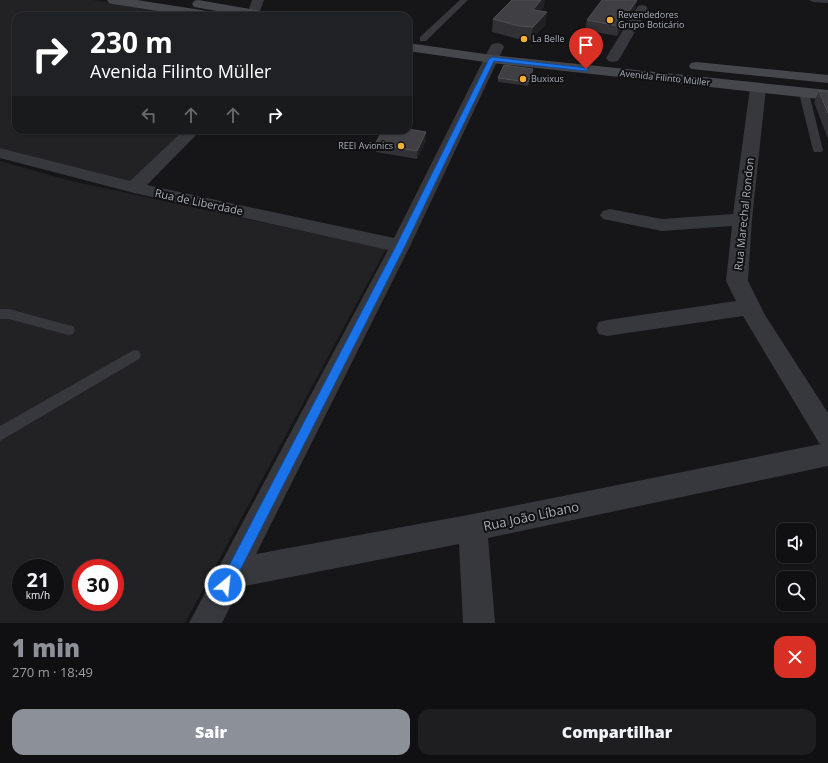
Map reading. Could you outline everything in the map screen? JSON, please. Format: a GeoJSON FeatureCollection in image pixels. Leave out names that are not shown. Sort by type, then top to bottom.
{"type":"FeatureCollection","features":[{"type":"Feature","properties":{"kind":"main road"},"geometry":{"type":"LineString","coordinates":[[113,0],[189,12]]}},
{"type":"Feature","properties":{"kind":"main road"},"geometry":{"type":"LineString","coordinates":[[173,0],[242,12]]}},
{"type":"Feature","properties":{"kind":"main road","name":"Avenida Filinto Müller"},"geometry":{"type":"LineString","coordinates":[[412,38],[495,53],[758,88],[828,95]]}},
{"type":"Feature","properties":{"kind":"main road","name":"Avenida Filinto Müller"},"geometry":{"type":"LineString","coordinates":[[412,47],[629,60]]}},
{"type":"Feature","properties":{"kind":"main road","name":"Avenida Filinto Müller"},"geometry":{"type":"LineString","coordinates":[[685,65],[828,79]]}},
{"type":"Feature","properties":{"kind":"street"},"geometry":{"type":"LineString","coordinates":[[254,12],[258,0]]}},
{"type":"Feature","properties":{"kind":"street"},"geometry":{"type":"LineString","coordinates":[[613,58],[642,9]]}},
{"type":"Feature","properties":{"kind":"street"},"geometry":{"type":"LineString","coordinates":[[205,623],[400,246],[495,53]]}},
{"type":"Feature","properties":{"kind":"street","name":"Rua Marechal Rondon"},"geometry":{"type":"LineString","coordinates":[[758,88],[742,219],[737,281],[756,320],[828,435]]}},
{"type":"Feature","properties":{"kind":"street"},"geometry":{"type":"LineString","coordinates":[[134,188],[189,134]]}},
{"type":"Feature","properties":{"kind":"street","name":"Rua de Liberdade"},"geometry":{"type":"LineString","coordinates":[[0,153],[134,188],[400,246]]}},
{"type":"Feature","properties":{"kind":"street"},"geometry":{"type":"LineString","coordinates":[[610,215],[662,225],[742,219]]}},
{"type":"Feature","properties":{"kind":"street"},"geometry":{"type":"LineString","coordinates":[[607,328],[750,307]]}},
{"type":"Feature","properties":{"kind":"street","name":"Rua João Líbano"},"geometry":{"type":"LineString","coordinates":[[232,573],[473,528],[828,454]]}},
{"type":"Feature","properties":{"kind":"street"},"geometry":{"type":"LineString","coordinates":[[473,528],[479,623]]}},
{"type":"Feature","properties":{"kind":"lane"},"geometry":{"type":"LineString","coordinates":[[423,39],[464,0]]}},
{"type":"Feature","properties":{"kind":"lane"},"geometry":{"type":"LineString","coordinates":[[813,0],[828,1]]}},
{"type":"Feature","properties":{"kind":"lane"},"geometry":{"type":"LineString","coordinates":[[804,93],[818,150]]}},
{"type":"Feature","properties":{"kind":"lane"},"geometry":{"type":"LineString","coordinates":[[0,314],[9,314],[68,330]]}},
{"type":"Feature","properties":{"kind":"lane"},"geometry":{"type":"LineString","coordinates":[[0,434],[134,355]]}},
{"type":"Feature","properties":{"kind":"shaded area"},"geometry":{"type":"Polygon","coordinates":[[[0,0],[93,0],[165,12],[12,12],[12,134],[181,134],[129,182],[0,148],[0,0]]]}},
{"type":"Feature","properties":{"kind":"shaded area"},"geometry":{"type":"Polygon","coordinates":[[[0,161],[67,180],[386,249],[185,623],[0,623],[0,161]]]}},
{"type":"Feature","properties":{"kind":"building"},"geometry":{"type":"Polygon","coordinates":[[[512,0],[541,0],[533,10],[547,12],[533,27],[519,26],[493,19],[512,0]]]}},
{"type":"Feature","properties":{"kind":"building","name":"Revendedores Grupo Boticário"},"geometry":{"type":"Polygon","coordinates":[[[602,0],[637,0],[619,26],[587,20],[602,0]]]}},
{"type":"Feature","properties":{"kind":"building"},"geometry":{"type":"Polygon","coordinates":[[[504,65],[533,69],[528,82],[498,78],[504,65]]]}},
{"type":"Feature","properties":{"kind":"building"},"geometry":{"type":"Polygon","coordinates":[[[819,91],[828,92],[828,113],[819,91]]]}},
{"type":"Feature","properties":{"kind":"building"},"geometry":{"type":"Polygon","coordinates":[[[412,130],[426,132],[417,151],[375,144],[381,134],[412,134],[412,130]]]}},
{"type":"Feature","properties":{"kind":"place","name":"Revendedores Grupo Boticário"},"geometry":{"type":"Point","coordinates":[610,20]}},
{"type":"Feature","properties":{"kind":"place","name":"La Belle"},"geometry":{"type":"Point","coordinates":[524,39]}},
{"type":"Feature","properties":{"kind":"place","name":"Buxixus"},"geometry":{"type":"Point","coordinates":[523,79]}},
{"type":"Feature","properties":{"kind":"place","name":"REEI Avionics"},"geometry":{"type":"Point","coordinates":[401,146]}},
{"type":"Feature","properties":{"kind":"route"},"geometry":{"type":"LineString","coordinates":[[225,585],[400,246],[492,59],[586,69]]}}]}
